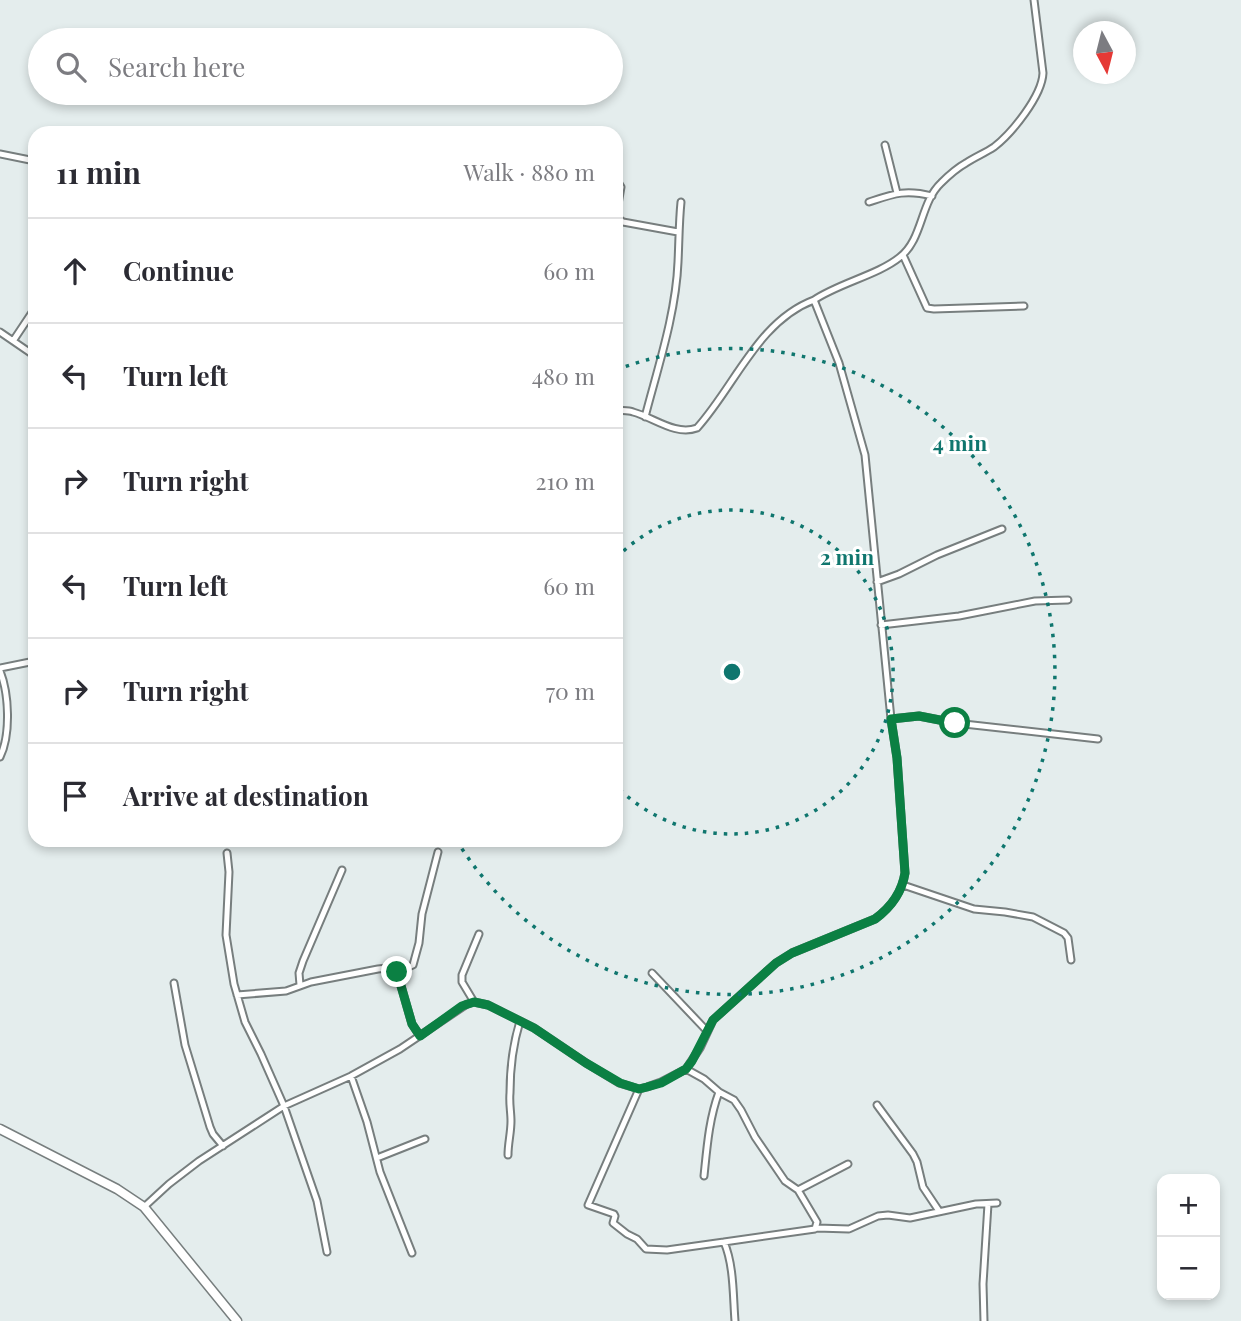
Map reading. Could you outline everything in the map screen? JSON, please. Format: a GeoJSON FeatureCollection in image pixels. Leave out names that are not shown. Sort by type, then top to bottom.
{"type":"FeatureCollection","features":[{"type":"Feature","properties":{"kind":"street"},"geometry":{"type":"LineString","coordinates":[[623,411],[680,430],[697,428],[763,338],[791,311],[894,262],[903,255],[912,243],[939,185],[964,164],[997,144],[1022,117],[1043,82],[1034,0]]}},
{"type":"Feature","properties":{"kind":"street"},"geometry":{"type":"LineString","coordinates":[[885,145],[897,192]]}},
{"type":"Feature","properties":{"kind":"street"},"geometry":{"type":"LineString","coordinates":[[0,154],[28,160]]}},
{"type":"Feature","properties":{"kind":"street"},"geometry":{"type":"LineString","coordinates":[[869,202],[897,192],[932,196]]}},
{"type":"Feature","properties":{"kind":"street"},"geometry":{"type":"LineString","coordinates":[[645,417],[672,308],[678,263],[681,202]]}},
{"type":"Feature","properties":{"kind":"street"},"geometry":{"type":"LineString","coordinates":[[623,222],[678,232]]}},
{"type":"Feature","properties":{"kind":"street"},"geometry":{"type":"LineString","coordinates":[[903,255],[927,308],[1024,306]]}},
{"type":"Feature","properties":{"kind":"street"},"geometry":{"type":"LineString","coordinates":[[144,1207],[199,1161],[284,1106],[351,1076],[420,1036],[462,1006],[474,1002],[488,1005],[534,1028],[620,1083],[639,1089],[661,1083],[686,1069],[713,1020],[776,963],[792,953],[875,919],[886,911],[903,885],[905,873],[897,758],[865,455],[838,363],[814,300]]}},
{"type":"Feature","properties":{"kind":"street"},"geometry":{"type":"LineString","coordinates":[[13,341],[28,318]]}},
{"type":"Feature","properties":{"kind":"street"},"geometry":{"type":"LineString","coordinates":[[0,332],[28,351]]}},
{"type":"Feature","properties":{"kind":"street"},"geometry":{"type":"LineString","coordinates":[[877,582],[1002,528]]}},
{"type":"Feature","properties":{"kind":"street"},"geometry":{"type":"LineString","coordinates":[[881,625],[959,616],[1035,601],[1068,600]]}},
{"type":"Feature","properties":{"kind":"street"},"geometry":{"type":"LineString","coordinates":[[0,757],[6,727],[7,699],[0,670],[28,663]]}},
{"type":"Feature","properties":{"kind":"street"},"geometry":{"type":"LineString","coordinates":[[891,719],[919,716],[955,723],[1098,739]]}},
{"type":"Feature","properties":{"kind":"street"},"geometry":{"type":"LineString","coordinates":[[237,995],[286,991],[300,985],[378,969],[387,968],[397,972],[413,965],[422,914],[438,852]]}},
{"type":"Feature","properties":{"kind":"street"},"geometry":{"type":"LineString","coordinates":[[226,853],[229,872],[226,935],[237,995],[244,1022],[284,1106],[317,1201],[327,1252]]}},
{"type":"Feature","properties":{"kind":"street"},"geometry":{"type":"LineString","coordinates":[[300,985],[299,973],[303,961],[342,870]]}},
{"type":"Feature","properties":{"kind":"street"},"geometry":{"type":"LineString","coordinates":[[903,885],[974,909],[1033,917],[1064,933],[1069,943],[1071,960]]}},
{"type":"Feature","properties":{"kind":"street"},"geometry":{"type":"LineString","coordinates":[[474,1002],[462,982],[462,975],[479,934]]}},
{"type":"Feature","properties":{"kind":"street"},"geometry":{"type":"LineString","coordinates":[[397,972],[412,1024],[420,1036]]}},
{"type":"Feature","properties":{"kind":"street"},"geometry":{"type":"LineString","coordinates":[[652,973],[708,1031]]}},
{"type":"Feature","properties":{"kind":"street"},"geometry":{"type":"LineString","coordinates":[[174,983],[192,1069],[210,1127],[223,1146]]}},
{"type":"Feature","properties":{"kind":"street"},"geometry":{"type":"LineString","coordinates":[[508,1155],[511,1126],[509,1093],[515,1037],[520,1021]]}},
{"type":"Feature","properties":{"kind":"street"},"geometry":{"type":"LineString","coordinates":[[686,1069],[734,1100],[785,1181],[798,1190],[815,1218],[817,1228]]}},
{"type":"Feature","properties":{"kind":"street"},"geometry":{"type":"LineString","coordinates":[[351,1076],[360,1098],[380,1172],[412,1254]]}},
{"type":"Feature","properties":{"kind":"street"},"geometry":{"type":"LineString","coordinates":[[639,1089],[588,1205],[614,1214],[614,1223],[646,1249],[667,1250],[817,1228],[849,1229],[878,1216],[910,1218],[976,1204],[997,1203]]}},
{"type":"Feature","properties":{"kind":"street"},"geometry":{"type":"LineString","coordinates":[[704,1176],[712,1111],[719,1092]]}},
{"type":"Feature","properties":{"kind":"street"},"geometry":{"type":"LineString","coordinates":[[877,1105],[918,1162],[923,1188],[939,1211]]}},
{"type":"Feature","properties":{"kind":"street"},"geometry":{"type":"LineString","coordinates":[[0,1129],[117,1189],[144,1207],[237,1321]]}},
{"type":"Feature","properties":{"kind":"street"},"geometry":{"type":"LineString","coordinates":[[377,1158],[425,1139]]}},
{"type":"Feature","properties":{"kind":"street"},"geometry":{"type":"LineString","coordinates":[[798,1190],[848,1164]]}},
{"type":"Feature","properties":{"kind":"street"},"geometry":{"type":"LineString","coordinates":[[984,1321],[988,1204]]}},
{"type":"Feature","properties":{"kind":"street"},"geometry":{"type":"LineString","coordinates":[[724,1242],[731,1276],[735,1321]]}},
{"type":"Feature","properties":{"kind":"route"},"geometry":{"type":"LineString","coordinates":[[397,972],[412,1024],[420,1036],[462,1006],[474,1002],[488,1005],[534,1028],[620,1083],[639,1089],[661,1083],[686,1069],[713,1020],[776,963],[792,953],[875,919],[886,911],[903,885],[905,873],[897,758],[891,719],[919,716],[955,723]]}}]}
